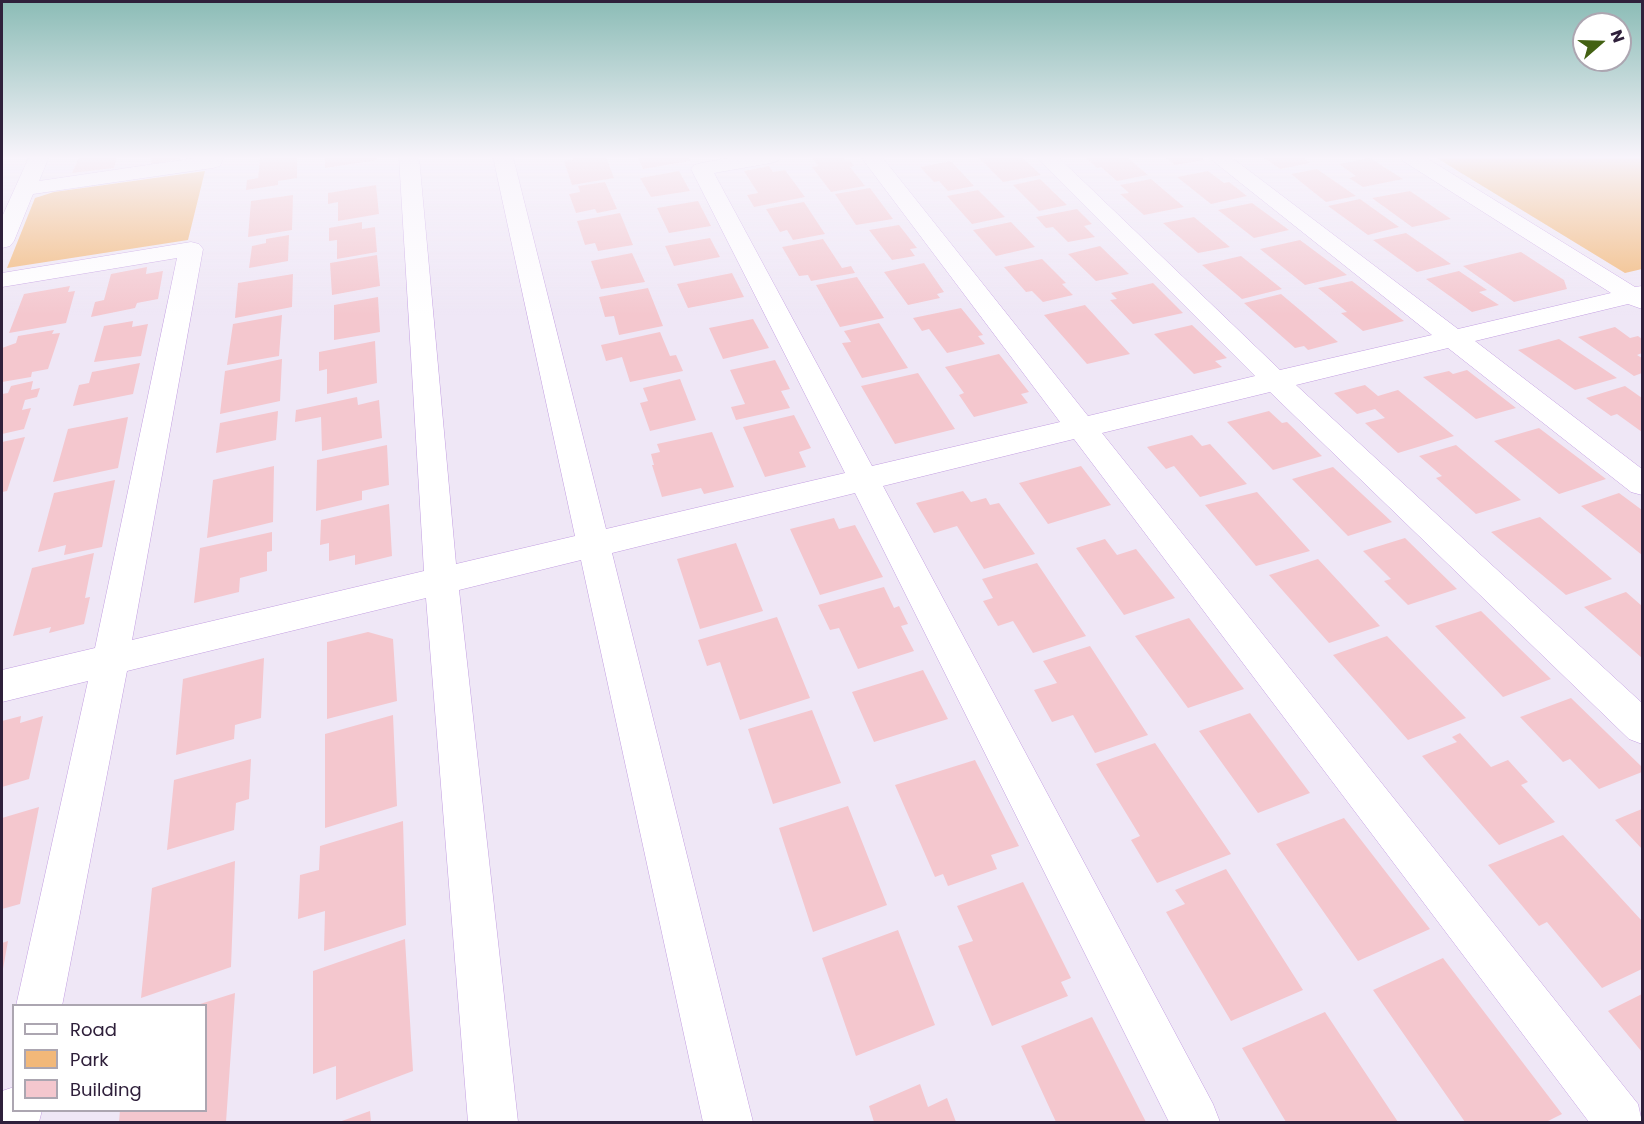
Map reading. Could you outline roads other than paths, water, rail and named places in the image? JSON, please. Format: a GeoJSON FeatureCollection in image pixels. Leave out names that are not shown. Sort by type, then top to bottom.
{"type":"FeatureCollection","features":[{"type":"Feature","properties":{"kind":"street"},"geometry":{"type":"LineString","coordinates":[[2,241],[16,209]]}},
{"type":"Feature","properties":{"kind":"street"},"geometry":{"type":"LineString","coordinates":[[413,209],[441,580],[494,1122]]}},
{"type":"Feature","properties":{"kind":"street"},"geometry":{"type":"LineString","coordinates":[[515,209],[728,1122]]}},
{"type":"Feature","properties":{"kind":"street"},"geometry":{"type":"LineString","coordinates":[[722,209],[1195,1122]]}},
{"type":"Feature","properties":{"kind":"street"},"geometry":{"type":"LineString","coordinates":[[911,209],[1620,1122]]}},
{"type":"Feature","properties":{"kind":"street"},"geometry":{"type":"LineString","coordinates":[[1100,209],[1275,381],[1642,728]]}},
{"type":"Feature","properties":{"kind":"street"},"geometry":{"type":"LineString","coordinates":[[1286,209],[1642,484]]}},
{"type":"Feature","properties":{"kind":"street"},"geometry":{"type":"LineString","coordinates":[[1496,209],[1639,297]]}},
{"type":"Feature","properties":{"kind":"street"},"geometry":{"type":"LineString","coordinates":[[2,280],[191,249],[111,659],[39,1004]]}},
{"type":"Feature","properties":{"kind":"street"},"geometry":{"type":"LineString","coordinates":[[2,686],[1453,338],[1639,297]]}}]}
